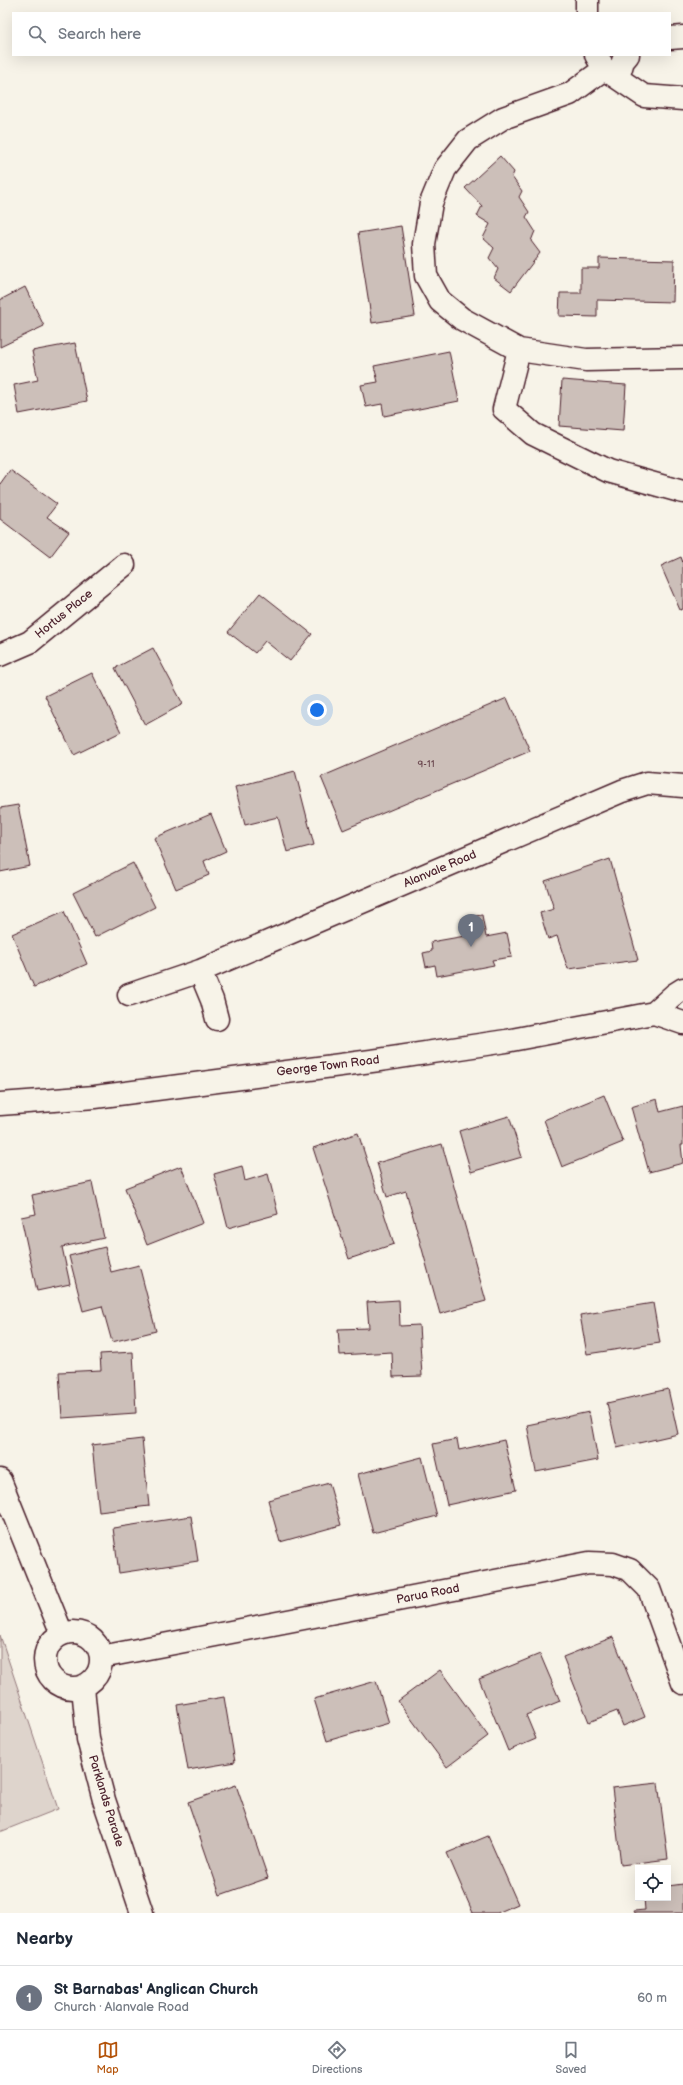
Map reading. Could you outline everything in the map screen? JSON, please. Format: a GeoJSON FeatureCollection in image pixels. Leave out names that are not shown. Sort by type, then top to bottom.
{"type":"FeatureCollection","features":[{"type":"Feature","properties":{"kind":"street"},"geometry":{"type":"LineString","coordinates":[[587,0],[587,12]]}},
{"type":"Feature","properties":{"kind":"street"},"geometry":{"type":"LineString","coordinates":[[671,38],[683,38]]}},
{"type":"Feature","properties":{"kind":"street"},"geometry":{"type":"LineString","coordinates":[[627,56],[623,61],[606,67],[570,94],[503,118],[468,140],[445,169],[431,203],[424,244],[426,276],[440,301],[462,319],[519,350],[586,360],[683,358]]}},
{"type":"Feature","properties":{"kind":"street"},"geometry":{"type":"LineString","coordinates":[[606,67],[644,96],[683,99]]}},
{"type":"Feature","properties":{"kind":"street"},"geometry":{"type":"LineString","coordinates":[[519,350],[504,409],[533,434],[608,472],[683,492]]}},
{"type":"Feature","properties":{"kind":"street","name":"Hortus Place"},"geometry":{"type":"LineString","coordinates":[[0,655],[30,642],[124,565]]}},
{"type":"Feature","properties":{"kind":"street","name":"Alanvale Road"},"geometry":{"type":"LineString","coordinates":[[130,995],[200,971],[622,791],[647,783],[683,786]]}},
{"type":"Feature","properties":{"kind":"street"},"geometry":{"type":"LineString","coordinates":[[200,971],[212,1000],[217,1019]]}},
{"type":"Feature","properties":{"kind":"street"},"geometry":{"type":"LineString","coordinates":[[654,1013],[675,994],[683,989]]}},
{"type":"Feature","properties":{"kind":"street","name":"George Town Road"},"geometry":{"type":"LineString","coordinates":[[0,1104],[95,1096],[379,1060],[506,1041],[654,1013],[683,1023]]}},
{"type":"Feature","properties":{"kind":"street"},"geometry":{"type":"LineString","coordinates":[[0,1480],[62,1634]]}},
{"type":"Feature","properties":{"kind":"street","name":"Parua Road"},"geometry":{"type":"LineString","coordinates":[[101,1657],[589,1563],[613,1564],[630,1570],[649,1589],[683,1683]]}},
{"type":"Feature","properties":{"kind":"street"},"geometry":{"type":"LineString","coordinates":[[71,1632],[88,1636],[99,1649],[101,1667],[97,1675],[83,1687],[69,1688],[55,1682],[49,1675],[45,1666],[45,1656],[49,1647],[54,1639],[62,1634],[71,1632]]}},
{"type":"Feature","properties":{"kind":"street","name":"Parklands Parade"},"geometry":{"type":"LineString","coordinates":[[83,1687],[88,1739],[104,1800],[142,1913]]}},
{"type":"Feature","properties":{"kind":"shaded area"},"geometry":{"type":"Polygon","coordinates":[[[0,1635],[58,1809],[0,1832],[0,1635]]]}},
{"type":"Feature","properties":{"kind":"building"},"geometry":{"type":"Polygon","coordinates":[[[500,156],[514,172],[512,177],[522,191],[519,197],[529,212],[526,217],[535,231],[531,241],[540,253],[511,291],[494,278],[498,269],[489,258],[494,248],[483,238],[490,224],[477,216],[482,206],[465,188],[500,156]]]}},
{"type":"Feature","properties":{"kind":"building"},"geometry":{"type":"Polygon","coordinates":[[[401,226],[415,316],[372,323],[358,233],[401,226]]]}},
{"type":"Feature","properties":{"kind":"building"},"geometry":{"type":"Polygon","coordinates":[[[599,258],[674,260],[673,302],[597,300],[597,317],[559,316],[560,293],[581,293],[581,268],[599,268],[599,258]]]}},
{"type":"Feature","properties":{"kind":"building"},"geometry":{"type":"Polygon","coordinates":[[[25,287],[44,326],[0,347],[0,300],[25,287]]]}},
{"type":"Feature","properties":{"kind":"building"},"geometry":{"type":"Polygon","coordinates":[[[75,343],[87,401],[19,414],[14,385],[38,380],[32,351],[75,343]]]}},
{"type":"Feature","properties":{"kind":"building"},"geometry":{"type":"Polygon","coordinates":[[[449,351],[459,401],[384,416],[382,404],[366,407],[361,385],[378,382],[374,366],[449,351]]]}},
{"type":"Feature","properties":{"kind":"building"},"geometry":{"type":"Polygon","coordinates":[[[562,380],[626,385],[623,431],[559,426],[562,380]]]}},
{"type":"Feature","properties":{"kind":"building"},"geometry":{"type":"Polygon","coordinates":[[[10,470],[57,504],[47,517],[69,532],[50,557],[0,519],[0,484],[10,470]]]}},
{"type":"Feature","properties":{"kind":"building"},"geometry":{"type":"Polygon","coordinates":[[[681,557],[683,563],[683,609],[680,610],[661,566],[681,557]]]}},
{"type":"Feature","properties":{"kind":"building"},"geometry":{"type":"Polygon","coordinates":[[[260,593],[312,634],[290,661],[265,641],[255,653],[228,632],[260,593]]]}},
{"type":"Feature","properties":{"kind":"building"},"geometry":{"type":"Polygon","coordinates":[[[153,648],[183,704],[145,725],[115,668],[153,648]]]}},
{"type":"Feature","properties":{"kind":"building"},"geometry":{"type":"Polygon","coordinates":[[[92,673],[121,732],[74,755],[45,696],[92,673]]]}},
{"type":"Feature","properties":{"kind":"building"},"geometry":{"type":"Polygon","coordinates":[[[507,698],[530,751],[343,830],[321,777],[507,698]]]}},
{"type":"Feature","properties":{"kind":"building"},"geometry":{"type":"Polygon","coordinates":[[[295,771],[314,845],[287,852],[278,817],[245,825],[235,787],[295,771]]]}},
{"type":"Feature","properties":{"kind":"building"},"geometry":{"type":"Polygon","coordinates":[[[18,805],[30,866],[0,872],[0,808],[18,805]]]}},
{"type":"Feature","properties":{"kind":"building"},"geometry":{"type":"Polygon","coordinates":[[[211,814],[226,851],[204,861],[209,875],[176,889],[154,838],[211,814]]]}},
{"type":"Feature","properties":{"kind":"building"},"geometry":{"type":"Polygon","coordinates":[[[610,859],[638,960],[568,969],[557,936],[548,939],[540,913],[554,909],[545,881],[610,859]]]}},
{"type":"Feature","properties":{"kind":"building"},"geometry":{"type":"Polygon","coordinates":[[[133,863],[155,907],[95,937],[73,893],[133,863]]]}},
{"type":"Feature","properties":{"kind":"building"},"geometry":{"type":"Polygon","coordinates":[[[64,911],[87,964],[34,987],[12,934],[64,911]]]}},
{"type":"Feature","properties":{"kind":"building"},"geometry":{"type":"Polygon","coordinates":[[[482,915],[486,937],[507,933],[512,957],[492,960],[494,965],[437,976],[435,965],[426,967],[423,953],[432,951],[431,942],[465,936],[462,918],[482,915]]]}},
{"type":"Feature","properties":{"kind":"building"},"geometry":{"type":"Polygon","coordinates":[[[604,1095],[623,1142],[562,1167],[544,1120],[604,1095]]]}},
{"type":"Feature","properties":{"kind":"building"},"geometry":{"type":"Polygon","coordinates":[[[657,1099],[660,1112],[683,1106],[683,1145],[681,1145],[683,1163],[649,1172],[631,1107],[657,1099]]]}},
{"type":"Feature","properties":{"kind":"building"},"geometry":{"type":"Polygon","coordinates":[[[509,1116],[522,1157],[471,1172],[459,1131],[509,1116]]]}},
{"type":"Feature","properties":{"kind":"building"},"geometry":{"type":"Polygon","coordinates":[[[358,1133],[394,1244],[349,1259],[313,1148],[358,1133]]]}},
{"type":"Feature","properties":{"kind":"building"},"geometry":{"type":"Polygon","coordinates":[[[442,1144],[486,1301],[440,1314],[406,1191],[387,1197],[377,1163],[442,1144]]]}},
{"type":"Feature","properties":{"kind":"building"},"geometry":{"type":"Polygon","coordinates":[[[181,1166],[203,1223],[147,1245],[125,1188],[181,1166]]]}},
{"type":"Feature","properties":{"kind":"building"},"geometry":{"type":"Polygon","coordinates":[[[242,1166],[245,1181],[268,1174],[278,1214],[228,1228],[214,1174],[242,1166]]]}},
{"type":"Feature","properties":{"kind":"building"},"geometry":{"type":"Polygon","coordinates":[[[92,1182],[104,1238],[62,1247],[70,1284],[37,1291],[21,1217],[36,1214],[32,1195],[92,1182]]]}},
{"type":"Feature","properties":{"kind":"building"},"geometry":{"type":"Polygon","coordinates":[[[105,1247],[111,1272],[139,1265],[156,1331],[112,1342],[102,1306],[83,1311],[69,1256],[105,1247]]]}},
{"type":"Feature","properties":{"kind":"building"},"geometry":{"type":"Polygon","coordinates":[[[399,1300],[400,1326],[419,1325],[422,1376],[393,1377],[392,1352],[340,1355],[338,1329],[369,1328],[367,1302],[399,1300]]]}},
{"type":"Feature","properties":{"kind":"building"},"geometry":{"type":"Polygon","coordinates":[[[653,1303],[660,1343],[587,1354],[580,1315],[653,1303]]]}},
{"type":"Feature","properties":{"kind":"building"},"geometry":{"type":"Polygon","coordinates":[[[133,1352],[136,1413],[62,1418],[59,1372],[101,1370],[100,1354],[133,1352]]]}},
{"type":"Feature","properties":{"kind":"building"},"geometry":{"type":"Polygon","coordinates":[[[668,1389],[678,1434],[617,1448],[607,1403],[668,1389]]]}},
{"type":"Feature","properties":{"kind":"building"},"geometry":{"type":"Polygon","coordinates":[[[589,1412],[598,1460],[536,1472],[527,1425],[589,1412]]]}},
{"type":"Feature","properties":{"kind":"building"},"geometry":{"type":"Polygon","coordinates":[[[142,1439],[149,1506],[99,1512],[92,1445],[142,1439]]]}},
{"type":"Feature","properties":{"kind":"building"},"geometry":{"type":"Polygon","coordinates":[[[457,1439],[459,1450],[504,1440],[516,1490],[447,1505],[433,1444],[457,1439]]]}},
{"type":"Feature","properties":{"kind":"building"},"geometry":{"type":"Polygon","coordinates":[[[422,1457],[437,1516],[373,1533],[358,1474],[422,1457]]]}},
{"type":"Feature","properties":{"kind":"building"},"geometry":{"type":"Polygon","coordinates":[[[329,1483],[341,1525],[280,1542],[268,1500],[329,1483]]]}},
{"type":"Feature","properties":{"kind":"building"},"geometry":{"type":"Polygon","coordinates":[[[191,1516],[198,1561],[119,1573],[113,1528],[191,1516]]]}},
{"type":"Feature","properties":{"kind":"building"},"geometry":{"type":"Polygon","coordinates":[[[613,1637],[645,1717],[623,1726],[617,1711],[589,1722],[563,1657],[613,1637]]]}},
{"type":"Feature","properties":{"kind":"building"},"geometry":{"type":"Polygon","coordinates":[[[540,1654],[560,1701],[526,1715],[536,1739],[508,1751],[479,1679],[540,1654]]]}},
{"type":"Feature","properties":{"kind":"building"},"geometry":{"type":"Polygon","coordinates":[[[440,1670],[488,1736],[447,1767],[398,1701],[440,1670]]]}},
{"type":"Feature","properties":{"kind":"building"},"geometry":{"type":"Polygon","coordinates":[[[376,1681],[389,1723],[327,1741],[314,1699],[376,1681]]]}},
{"type":"Feature","properties":{"kind":"building"},"geometry":{"type":"Polygon","coordinates":[[[224,1697],[235,1762],[188,1770],[177,1705],[224,1697]]]}},
{"type":"Feature","properties":{"kind":"building"},"geometry":{"type":"Polygon","coordinates":[[[658,1783],[668,1859],[621,1865],[612,1788],[658,1783]]]}},
{"type":"Feature","properties":{"kind":"building"},"geometry":{"type":"Polygon","coordinates":[[[236,1785],[268,1878],[220,1895],[188,1802],[236,1785]]]}},
{"type":"Feature","properties":{"kind":"building"},"geometry":{"type":"Polygon","coordinates":[[[488,1836],[518,1904],[497,1913],[473,1913],[447,1853],[488,1836]]]}},
{"type":"Feature","properties":{"kind":"building"},"geometry":{"type":"Polygon","coordinates":[[[683,1884],[683,1913],[635,1913],[634,1911],[645,1910],[644,1901],[671,1901],[671,1886],[683,1884]]]}},
{"type":"Feature","properties":{"kind":"place","name":"St Barnabas' Anglican Church"},"geometry":{"type":"Point","coordinates":[471,947]}}]}
